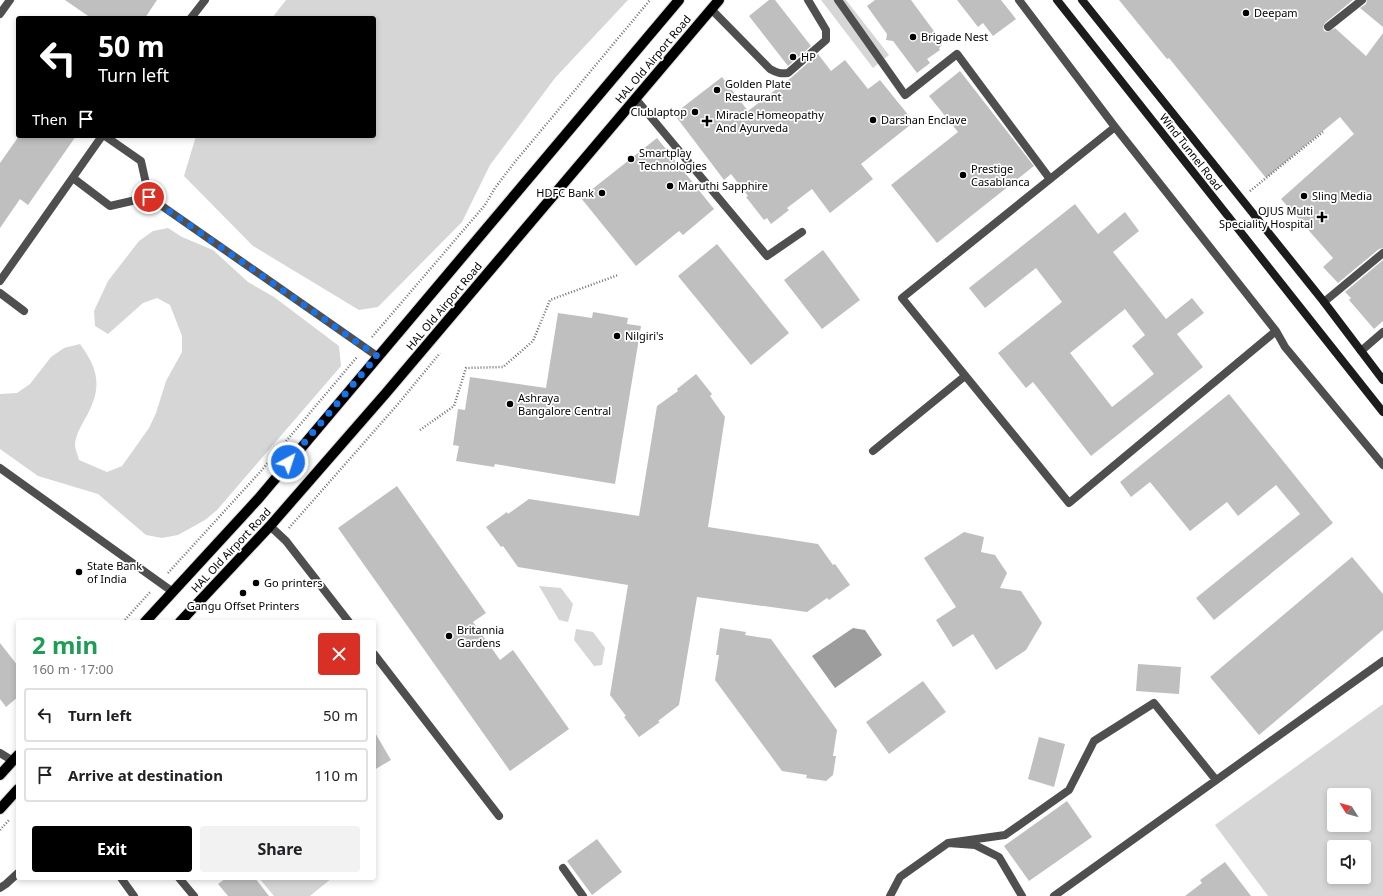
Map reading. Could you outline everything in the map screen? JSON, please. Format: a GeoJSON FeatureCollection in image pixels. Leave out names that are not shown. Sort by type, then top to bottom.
{"type":"FeatureCollection","features":[{"type":"Feature","properties":{"kind":"main road","name":"HAL Old Airport Road"},"geometry":{"type":"LineString","coordinates":[[147,620],[259,498],[377,356],[679,0]]}},
{"type":"Feature","properties":{"kind":"main road","name":"HAL Old Airport Road"},"geometry":{"type":"LineString","coordinates":[[182,620],[270,526],[381,399],[719,0]]}},
{"type":"Feature","properties":{"kind":"main road"},"geometry":{"type":"LineString","coordinates":[[0,774],[16,758]]}},
{"type":"Feature","properties":{"kind":"main road"},"geometry":{"type":"LineString","coordinates":[[0,809],[16,792]]}},
{"type":"Feature","properties":{"kind":"street"},"geometry":{"type":"LineString","coordinates":[[0,14],[10,0]]}},
{"type":"Feature","properties":{"kind":"street"},"geometry":{"type":"LineString","coordinates":[[192,16],[204,0]]}},
{"type":"Feature","properties":{"kind":"street"},"geometry":{"type":"LineString","coordinates":[[711,9],[770,69],[776,73],[782,74],[788,73],[826,40],[826,30],[808,0]]}},
{"type":"Feature","properties":{"kind":"street"},"geometry":{"type":"LineString","coordinates":[[838,0],[905,95],[957,54],[1050,179]]}},
{"type":"Feature","properties":{"kind":"street"},"geometry":{"type":"LineString","coordinates":[[1019,0],[1115,127],[1276,331],[1285,347],[1383,465]]}},
{"type":"Feature","properties":{"kind":"street","name":"Wind Tunnel Road"},"geometry":{"type":"LineString","coordinates":[[1057,0],[1383,412]]}},
{"type":"Feature","properties":{"kind":"street","name":"Wind Tunnel Road"},"geometry":{"type":"LineString","coordinates":[[1082,0],[1242,198],[1383,380]]}},
{"type":"Feature","properties":{"kind":"street"},"geometry":{"type":"LineString","coordinates":[[1328,26],[1362,0]]}},
{"type":"Feature","properties":{"kind":"street"},"geometry":{"type":"LineString","coordinates":[[635,98],[766,256],[802,232]]}},
{"type":"Feature","properties":{"kind":"street"},"geometry":{"type":"LineString","coordinates":[[1115,127],[902,298],[1069,502],[1276,331]]}},
{"type":"Feature","properties":{"kind":"street"},"geometry":{"type":"LineString","coordinates":[[0,281],[103,138]]}},
{"type":"Feature","properties":{"kind":"street"},"geometry":{"type":"LineString","coordinates":[[107,138],[141,161],[149,197],[377,356]]}},
{"type":"Feature","properties":{"kind":"street"},"geometry":{"type":"LineString","coordinates":[[73,178],[110,206],[149,197]]}},
{"type":"Feature","properties":{"kind":"street"},"geometry":{"type":"LineString","coordinates":[[1324,302],[1383,253]]}},
{"type":"Feature","properties":{"kind":"street"},"geometry":{"type":"LineString","coordinates":[[0,293],[24,311]]}},
{"type":"Feature","properties":{"kind":"street"},"geometry":{"type":"LineString","coordinates":[[1361,351],[1383,332]]}},
{"type":"Feature","properties":{"kind":"street"},"geometry":{"type":"LineString","coordinates":[[873,451],[965,376]]}},
{"type":"Feature","properties":{"kind":"street"},"geometry":{"type":"LineString","coordinates":[[0,468],[173,592]]}},
{"type":"Feature","properties":{"kind":"street"},"geometry":{"type":"LineString","coordinates":[[270,526],[286,540],[347,620]]}},
{"type":"Feature","properties":{"kind":"street"},"geometry":{"type":"LineString","coordinates":[[376,657],[499,816]]}},
{"type":"Feature","properties":{"kind":"street"},"geometry":{"type":"LineString","coordinates":[[1054,896],[1383,661]]}},
{"type":"Feature","properties":{"kind":"street"},"geometry":{"type":"LineString","coordinates":[[890,896],[900,877],[948,843],[1005,835],[1069,790],[1094,741],[1154,703],[1216,780]]}},
{"type":"Feature","properties":{"kind":"street"},"geometry":{"type":"LineString","coordinates":[[0,753],[16,758]]}},
{"type":"Feature","properties":{"kind":"street"},"geometry":{"type":"LineString","coordinates":[[948,843],[975,846],[999,857],[1022,896]]}},
{"type":"Feature","properties":{"kind":"street"},"geometry":{"type":"LineString","coordinates":[[563,868],[583,896]]}},
{"type":"Feature","properties":{"kind":"street"},"geometry":{"type":"LineString","coordinates":[[0,888],[16,875]]}},
{"type":"Feature","properties":{"kind":"street"},"geometry":{"type":"LineString","coordinates":[[122,880],[134,896]]}},
{"type":"Feature","properties":{"kind":"street"},"geometry":{"type":"LineString","coordinates":[[181,880],[194,896]]}},
{"type":"Feature","properties":{"kind":"path"},"geometry":{"type":"LineString","coordinates":[[125,620],[261,471],[485,205],[495,188],[514,163],[650,0]]}},
{"type":"Feature","properties":{"kind":"path"},"geometry":{"type":"LineString","coordinates":[[1242,198],[1323,132]]}},
{"type":"Feature","properties":{"kind":"path"},"geometry":{"type":"LineString","coordinates":[[420,430],[454,406],[466,368],[503,367],[533,341],[550,300],[618,275]]}},
{"type":"Feature","properties":{"kind":"shaded area"},"geometry":{"type":"Polygon","coordinates":[[[286,0],[628,0],[555,78],[490,165],[462,222],[378,307],[359,310],[253,246],[184,176],[195,138],[376,138],[376,16],[274,16],[286,0]]]}},
{"type":"Feature","properties":{"kind":"shaded area"},"geometry":{"type":"Polygon","coordinates":[[[821,0],[846,0],[889,55],[873,68],[821,0]]]}},
{"type":"Feature","properties":{"kind":"shaded area"},"geometry":{"type":"Polygon","coordinates":[[[168,228],[182,237],[213,250],[248,282],[274,297],[339,346],[341,366],[217,510],[205,520],[178,535],[162,538],[146,535],[98,494],[38,476],[0,449],[0,394],[17,393],[30,384],[51,357],[64,348],[80,344],[92,363],[95,372],[96,389],[94,398],[75,442],[79,460],[107,472],[122,466],[149,428],[156,413],[166,381],[182,352],[182,336],[170,305],[157,298],[143,303],[108,334],[95,326],[94,311],[108,281],[139,241],[153,231],[168,228]]]}},
{"type":"Feature","properties":{"kind":"shaded area"},"geometry":{"type":"Polygon","coordinates":[[[539,586],[561,588],[573,604],[568,622],[559,620],[539,586]]]}},
{"type":"Feature","properties":{"kind":"shaded area"},"geometry":{"type":"Polygon","coordinates":[[[853,628],[865,630],[882,655],[835,688],[812,656],[853,628]]]}},
{"type":"Feature","properties":{"kind":"shaded area"},"geometry":{"type":"Polygon","coordinates":[[[576,629],[593,632],[605,648],[602,665],[594,666],[574,640],[576,629]]]}},
{"type":"Feature","properties":{"kind":"shaded area"},"geometry":{"type":"Polygon","coordinates":[[[1383,704],[1383,896],[1268,896],[1215,825],[1383,704]]]}},
{"type":"Feature","properties":{"kind":"shaded area"},"geometry":{"type":"Polygon","coordinates":[[[261,880],[330,880],[310,896],[274,896],[261,880]]]}},
{"type":"Feature","properties":{"kind":"building"},"geometry":{"type":"Polygon","coordinates":[[[65,0],[157,0],[146,16],[88,16],[65,0]]]}},
{"type":"Feature","properties":{"kind":"building"},"geometry":{"type":"Polygon","coordinates":[[[769,0],[775,0],[811,46],[788,66],[749,16],[769,0]]]}},
{"type":"Feature","properties":{"kind":"building","name":"Brigade Nest"},"geometry":{"type":"Polygon","coordinates":[[[875,0],[911,0],[939,38],[938,39],[942,45],[939,48],[940,50],[927,59],[930,63],[917,73],[893,41],[886,40],[887,34],[867,6],[875,0]]]}},
{"type":"Feature","properties":{"kind":"building"},"geometry":{"type":"Polygon","coordinates":[[[957,0],[1001,0],[1016,19],[993,36],[983,23],[978,27],[957,0]]]}},
{"type":"Feature","properties":{"kind":"building"},"geometry":{"type":"Polygon","coordinates":[[[1119,0],[1353,0],[1325,23],[1323,27],[1324,31],[1328,32],[1335,28],[1366,56],[1383,33],[1383,248],[1379,249],[1338,283],[1323,267],[1333,258],[1281,199],[1354,134],[1340,117],[1266,178],[1169,58],[1167,59],[1119,0]]]}},
{"type":"Feature","properties":{"kind":"building"},"geometry":{"type":"Polygon","coordinates":[[[1367,0],[1383,0],[1383,27],[1360,8],[1366,4],[1367,0]]]}},
{"type":"Feature","properties":{"kind":"building"},"geometry":{"type":"Polygon","coordinates":[[[818,54],[831,71],[845,60],[868,89],[880,80],[914,122],[861,164],[873,179],[830,213],[812,189],[787,208],[789,210],[771,224],[767,218],[764,220],[746,197],[748,196],[731,174],[724,180],[674,114],[722,77],[748,111],[792,77],[818,54]]]}},
{"type":"Feature","properties":{"kind":"building","name":"Prestige Casablanca"},"geometry":{"type":"Polygon","coordinates":[[[960,71],[1034,166],[937,243],[891,185],[958,132],[929,96],[960,71]]]}},
{"type":"Feature","properties":{"kind":"building"},"geometry":{"type":"Polygon","coordinates":[[[18,138],[75,138],[28,205],[20,199],[0,228],[0,163],[18,138]]]}},
{"type":"Feature","properties":{"kind":"building"},"geometry":{"type":"Polygon","coordinates":[[[657,138],[714,209],[683,235],[679,231],[636,266],[581,198],[657,138]]]}},
{"type":"Feature","properties":{"kind":"building"},"geometry":{"type":"Polygon","coordinates":[[[1075,204],[1098,234],[1125,212],[1139,231],[1113,252],[1166,319],[1192,298],[1204,313],[1177,334],[1203,367],[1091,456],[1033,382],[1026,388],[998,353],[1062,302],[1036,268],[985,308],[969,288],[1075,204]],[[1125,309],[1070,353],[1112,407],[1154,374],[1132,346],[1145,335],[1125,309]]]}},
{"type":"Feature","properties":{"kind":"building"},"geometry":{"type":"Polygon","coordinates":[[[717,244],[789,333],[751,365],[678,276],[717,244]]]}},
{"type":"Feature","properties":{"kind":"building"},"geometry":{"type":"Polygon","coordinates":[[[823,250],[860,300],[822,329],[784,280],[823,250]]]}},
{"type":"Feature","properties":{"kind":"building"},"geometry":{"type":"Polygon","coordinates":[[[1383,260],[1383,321],[1374,329],[1349,300],[1351,298],[1345,292],[1383,260]]]}},
{"type":"Feature","properties":{"kind":"building"},"geometry":{"type":"Polygon","coordinates":[[[593,312],[628,318],[627,324],[641,326],[615,484],[495,464],[494,467],[456,461],[459,446],[453,445],[458,409],[465,410],[470,377],[546,388],[558,313],[592,318],[593,312]]]}},
{"type":"Feature","properties":{"kind":"building"},"geometry":{"type":"Polygon","coordinates":[[[696,374],[712,394],[710,396],[725,417],[708,527],[818,544],[850,585],[829,600],[827,598],[807,612],[697,597],[679,705],[658,721],[660,722],[639,737],[624,717],[626,716],[610,695],[628,585],[518,567],[503,546],[501,547],[486,527],[529,499],[639,516],[657,406],[678,391],[677,389],[696,374]]]}},
{"type":"Feature","properties":{"kind":"building"},"geometry":{"type":"Polygon","coordinates":[[[1229,394],[1333,523],[1214,620],[1196,598],[1300,514],[1276,485],[1238,516],[1227,502],[1190,531],[1150,482],[1131,497],[1120,482],[1229,394]]]}},
{"type":"Feature","properties":{"kind":"building","name":"Britannia Gardens"},"geometry":{"type":"Polygon","coordinates":[[[397,486],[486,613],[473,622],[500,660],[513,650],[569,729],[510,771],[338,528],[397,486]]]}},
{"type":"Feature","properties":{"kind":"building"},"geometry":{"type":"Polygon","coordinates":[[[964,532],[984,537],[981,552],[995,555],[1007,573],[1000,588],[1021,591],[1042,623],[1026,650],[996,670],[973,634],[953,647],[936,620],[956,607],[924,558],[964,532]]]}},
{"type":"Feature","properties":{"kind":"building"},"geometry":{"type":"Polygon","coordinates":[[[1352,557],[1383,594],[1383,630],[1259,735],[1210,677],[1352,557]]]}},
{"type":"Feature","properties":{"kind":"building"},"geometry":{"type":"Polygon","coordinates":[[[720,628],[746,632],[745,635],[771,639],[837,730],[833,756],[836,756],[833,775],[826,781],[806,778],[807,775],[782,771],[715,680],[719,655],[716,655],[720,628]]]}},
{"type":"Feature","properties":{"kind":"building"},"geometry":{"type":"Polygon","coordinates":[[[0,643],[16,663],[16,699],[6,707],[0,699],[0,643]]]}},
{"type":"Feature","properties":{"kind":"building"},"geometry":{"type":"Polygon","coordinates":[[[1138,664],[1181,667],[1179,694],[1136,691],[1138,664]]]}},
{"type":"Feature","properties":{"kind":"building"},"geometry":{"type":"Polygon","coordinates":[[[923,681],[946,712],[889,754],[866,722],[923,681]]]}},
{"type":"Feature","properties":{"kind":"building"},"geometry":{"type":"Polygon","coordinates":[[[376,734],[391,760],[376,769],[376,734]]]}},
{"type":"Feature","properties":{"kind":"building"},"geometry":{"type":"Polygon","coordinates":[[[1039,737],[1065,744],[1054,787],[1028,779],[1039,737]]]}},
{"type":"Feature","properties":{"kind":"building"},"geometry":{"type":"Polygon","coordinates":[[[1067,801],[1092,837],[1029,881],[1004,846],[1067,801]]]}},
{"type":"Feature","properties":{"kind":"building"},"geometry":{"type":"Polygon","coordinates":[[[597,839],[622,872],[592,895],[567,861],[597,839]]]}},
{"type":"Feature","properties":{"kind":"building"},"geometry":{"type":"Polygon","coordinates":[[[1225,862],[1251,896],[1185,896],[1202,883],[1200,880],[1225,862]]]}},
{"type":"Feature","properties":{"kind":"building"},"geometry":{"type":"Polygon","coordinates":[[[223,880],[257,880],[269,896],[228,896],[218,884],[223,880]]]}},
{"type":"Feature","properties":{"kind":"place","name":"Deepam"},"geometry":{"type":"Point","coordinates":[1246,13]}},
{"type":"Feature","properties":{"kind":"place","name":"Brigade Nest"},"geometry":{"type":"Point","coordinates":[913,37]}},
{"type":"Feature","properties":{"kind":"place","name":"HP"},"geometry":{"type":"Point","coordinates":[793,57]}},
{"type":"Feature","properties":{"kind":"place","name":"Golden Plate Restaurant"},"geometry":{"type":"Point","coordinates":[717,90]}},
{"type":"Feature","properties":{"kind":"place","name":"Clublaptop"},"geometry":{"type":"Point","coordinates":[695,112]}},
{"type":"Feature","properties":{"kind":"place","name":"Darshan Enclave"},"geometry":{"type":"Point","coordinates":[873,120]}},
{"type":"Feature","properties":{"kind":"place","name":"Miracle Homeopathy And Ayurveda"},"geometry":{"type":"Point","coordinates":[707,121]}},
{"type":"Feature","properties":{"kind":"place","name":"Smartplay Technologies"},"geometry":{"type":"Point","coordinates":[631,159]}},
{"type":"Feature","properties":{"kind":"place","name":"Prestige Casablanca"},"geometry":{"type":"Point","coordinates":[963,175]}},
{"type":"Feature","properties":{"kind":"place","name":"Maruthi Sapphire"},"geometry":{"type":"Point","coordinates":[670,186]}},
{"type":"Feature","properties":{"kind":"place","name":"HDFC Bank"},"geometry":{"type":"Point","coordinates":[602,193]}},
{"type":"Feature","properties":{"kind":"place","name":"Sling Media"},"geometry":{"type":"Point","coordinates":[1304,196]}},
{"type":"Feature","properties":{"kind":"place","name":"OJUS Multi Speciality Hospital"},"geometry":{"type":"Point","coordinates":[1322,217]}},
{"type":"Feature","properties":{"kind":"place","name":"Nilgiri's"},"geometry":{"type":"Point","coordinates":[617,336]}},
{"type":"Feature","properties":{"kind":"place","name":"Ashraya Bangalore Central"},"geometry":{"type":"Point","coordinates":[510,404]}},
{"type":"Feature","properties":{"kind":"place","name":"State Bank of India"},"geometry":{"type":"Point","coordinates":[79,572]}},
{"type":"Feature","properties":{"kind":"place","name":"Go printers"},"geometry":{"type":"Point","coordinates":[256,583]}},
{"type":"Feature","properties":{"kind":"place","name":"Gangu Offset Printers"},"geometry":{"type":"Point","coordinates":[243,593]}},
{"type":"Feature","properties":{"kind":"place","name":"Britannia Gardens"},"geometry":{"type":"Point","coordinates":[449,636]}},
{"type":"Feature","properties":{"kind":"route"},"geometry":{"type":"LineString","coordinates":[[149,197],[377,356],[288,462]]}}]}
